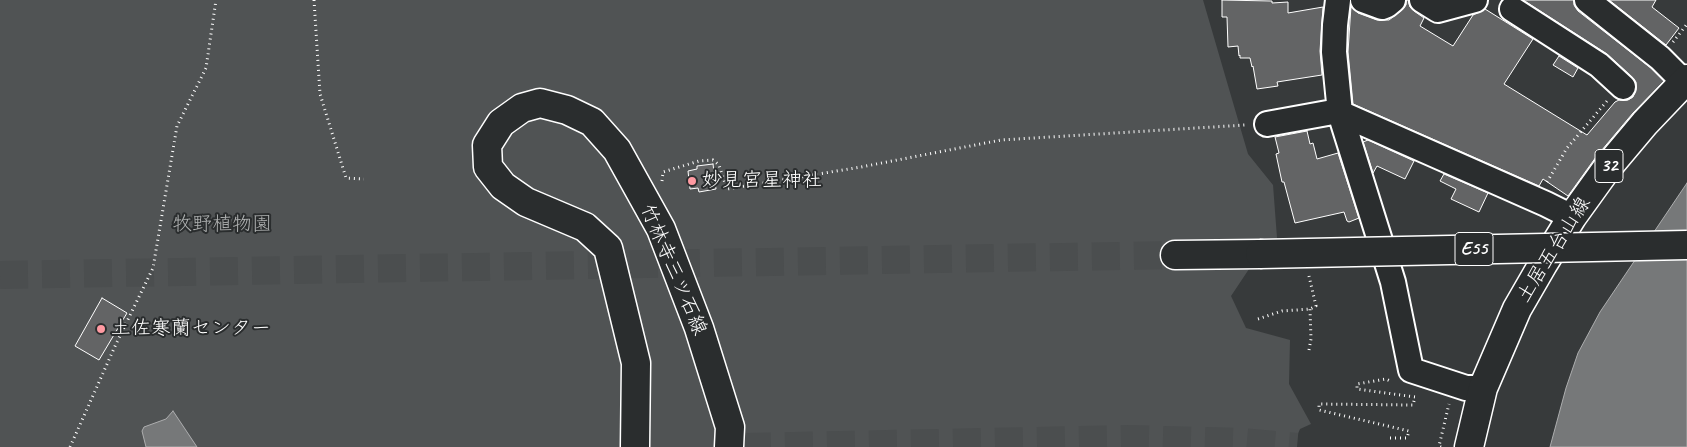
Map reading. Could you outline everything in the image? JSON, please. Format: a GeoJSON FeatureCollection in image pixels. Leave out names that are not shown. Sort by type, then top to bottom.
{"type":"FeatureCollection","features":[{"type":"Feature","properties":{"kind":"main road","name":"土居五台山線"},"geometry":{"type":"LineString","coordinates":[[1469,447],[1483,388],[1517,309],[1542,264],[1572,217],[1608,167],[1645,123],[1686,80]]}},
{"type":"Feature","properties":{"kind":"main road","name":"竹林寺三ツ石線"},"geometry":{"type":"LineString","coordinates":[[635,447],[636,363],[608,248],[585,227],[526,202],[510,192],[488,167],[487,145],[501,123],[522,108],[540,104],[567,110],[592,122],[617,150],[657,222],[699,328],[730,426],[728,447]]}},
{"type":"Feature","properties":{"kind":"main road","name":"E55"},"geometry":{"type":"LineString","coordinates":[[1175,255],[1687,245]]}},
{"type":"Feature","properties":{"kind":"street"},"geometry":{"type":"LineString","coordinates":[[1338,0],[1334,52],[1340,113],[1392,282],[1411,370],[1466,388],[1483,388]]}},
{"type":"Feature","properties":{"kind":"street"},"geometry":{"type":"LineString","coordinates":[[1363,0],[1382,6],[1387,5],[1393,0]]}},
{"type":"Feature","properties":{"kind":"street"},"geometry":{"type":"LineString","coordinates":[[1422,0],[1438,10],[1475,0]]}},
{"type":"Feature","properties":{"kind":"street"},"geometry":{"type":"LineString","coordinates":[[1587,0],[1686,80]]}},
{"type":"Feature","properties":{"kind":"street"},"geometry":{"type":"LineString","coordinates":[[1512,9],[1599,65],[1624,87]]}},
{"type":"Feature","properties":{"kind":"street"},"geometry":{"type":"LineString","coordinates":[[1267,124],[1333,112],[1340,113],[1572,217]]}},
{"type":"Feature","properties":{"kind":"path"},"geometry":{"type":"LineString","coordinates":[[70,447],[116,344],[153,268],[177,126],[206,68],[216,0]]}},
{"type":"Feature","properties":{"kind":"path"},"geometry":{"type":"LineString","coordinates":[[314,0],[320,94],[346,178],[364,179]]}},
{"type":"Feature","properties":{"kind":"path"},"geometry":{"type":"LineString","coordinates":[[1660,58],[1687,24]]}},
{"type":"Feature","properties":{"kind":"path"},"geometry":{"type":"LineString","coordinates":[[1536,200],[1567,148],[1600,108],[1624,87]]}},
{"type":"Feature","properties":{"kind":"path"},"geometry":{"type":"LineString","coordinates":[[662,181],[663,172],[699,161],[713,160],[719,165],[727,189],[861,167],[1001,140],[1228,126]]}},
{"type":"Feature","properties":{"kind":"path"},"geometry":{"type":"LineString","coordinates":[[1309,350],[1311,339],[1310,309]]}},
{"type":"Feature","properties":{"kind":"path"},"geometry":{"type":"LineString","coordinates":[[1390,438],[1407,438],[1409,431],[1319,410],[1319,404],[1413,405],[1414,397],[1357,389],[1357,384],[1386,379],[1393,382]]}},
{"type":"Feature","properties":{"kind":"path"},"geometry":{"type":"LineString","coordinates":[[1441,447],[1439,446],[1450,400]]}},
{"type":"Feature","properties":{"kind":"green space","name":"牧野植物園"},"geometry":{"type":"Polygon","coordinates":[[[0,0],[1203,0],[1248,154],[1273,185],[1277,238],[1251,266],[1231,296],[1246,328],[1290,340],[1289,384],[1311,424],[1300,429],[1294,443],[1295,447],[0,447],[0,0]]]}},
{"type":"Feature","properties":{"kind":"shaded area"},"geometry":{"type":"Polygon","coordinates":[[[1687,183],[1687,447],[1550,447],[1566,388],[1578,353],[1600,312],[1687,183]]]}},
{"type":"Feature","properties":{"kind":"shaded area"},"geometry":{"type":"Polygon","coordinates":[[[173,411],[197,447],[146,447],[142,431],[144,427],[166,419],[173,411]]]}},
{"type":"Feature","properties":{"kind":"building"},"geometry":{"type":"Polygon","coordinates":[[[1222,0],[1288,2],[1288,13],[1323,7],[1320,51],[1322,75],[1277,82],[1278,86],[1257,89],[1250,58],[1240,58],[1238,46],[1228,47],[1227,17],[1222,17],[1222,0]]]}},
{"type":"Feature","properties":{"kind":"building"},"geometry":{"type":"Polygon","coordinates":[[[1406,0],[1408,0],[1410,7],[1414,11],[1424,18],[1420,26],[1453,46],[1473,15],[1485,9],[1533,39],[1504,84],[1587,135],[1615,102],[1628,100],[1633,97],[1636,82],[1607,54],[1523,0],[1574,0],[1574,5],[1578,11],[1651,68],[1664,81],[1633,113],[1596,157],[1568,196],[1543,179],[1539,186],[1353,104],[1348,52],[1351,6],[1358,13],[1377,20],[1389,20],[1402,10],[1406,5],[1406,0]]]}},
{"type":"Feature","properties":{"kind":"building"},"geometry":{"type":"Polygon","coordinates":[[[1609,0],[1656,0],[1652,7],[1679,28],[1666,45],[1609,0]]]}},
{"type":"Feature","properties":{"kind":"building"},"geometry":{"type":"Polygon","coordinates":[[[1559,56],[1578,68],[1573,77],[1553,65],[1559,56]]]}},
{"type":"Feature","properties":{"kind":"building"},"geometry":{"type":"Polygon","coordinates":[[[1307,131],[1310,144],[1313,143],[1317,159],[1338,153],[1359,218],[1349,222],[1344,212],[1295,223],[1284,182],[1282,182],[1276,154],[1279,153],[1275,137],[1307,131]]]}},
{"type":"Feature","properties":{"kind":"building"},"geometry":{"type":"Polygon","coordinates":[[[1368,140],[1414,161],[1405,179],[1377,166],[1373,173],[1363,142],[1368,140]]]}},
{"type":"Feature","properties":{"kind":"building","name":"妙見宮星神社"},"geometry":{"type":"Polygon","coordinates":[[[713,164],[716,189],[699,192],[698,188],[690,189],[688,171],[697,169],[697,166],[713,164]]]}},
{"type":"Feature","properties":{"kind":"building"},"geometry":{"type":"Polygon","coordinates":[[[1444,174],[1488,193],[1479,212],[1451,199],[1456,189],[1440,181],[1444,174]]]}},
{"type":"Feature","properties":{"kind":"building","name":"土佐寒蘭センター"},"geometry":{"type":"Polygon","coordinates":[[[102,298],[127,313],[99,360],[75,346],[102,298]]]}},
{"type":"Feature","properties":{"kind":"tunnel"},"geometry":{"type":"LineString","coordinates":[[0,275],[1175,255]]}},
{"type":"Feature","properties":{"kind":"tunnel"},"geometry":{"type":"LineString","coordinates":[[743,447],[1129,439],[1242,442],[1297,447]]}},
{"type":"Feature","properties":{"kind":"place","name":"妙見宮星神社"},"geometry":{"type":"Point","coordinates":[692,181]}},
{"type":"Feature","properties":{"kind":"place","name":"土佐寒蘭センター"},"geometry":{"type":"Point","coordinates":[101,329]}}]}
